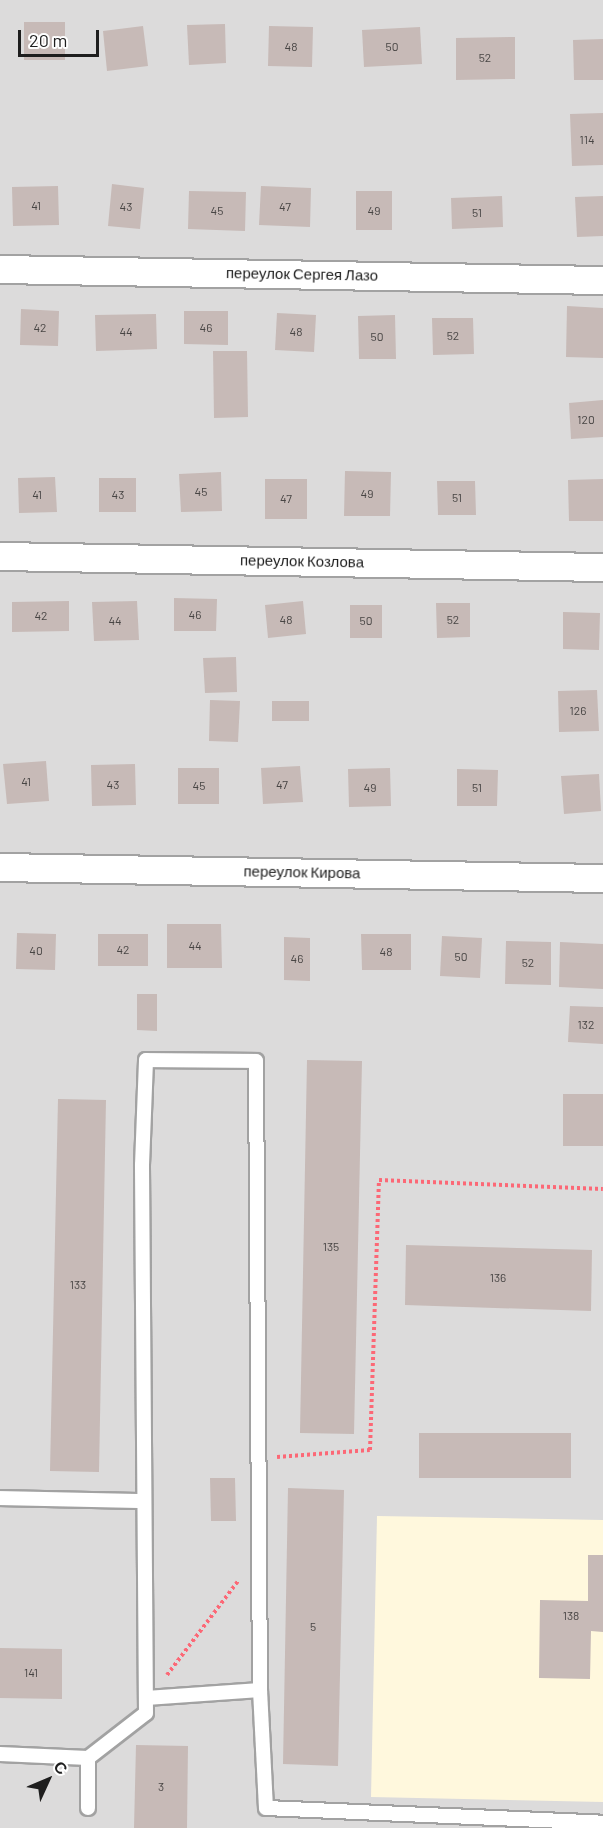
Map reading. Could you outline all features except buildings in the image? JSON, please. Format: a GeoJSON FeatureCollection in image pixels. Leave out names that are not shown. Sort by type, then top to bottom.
{"type":"FeatureCollection","features":[{"type":"Feature","properties":{"kind":"street","name":"переулок Сергея Лазо"},"geometry":{"type":"LineString","coordinates":[[0,268],[603,280]]}},
{"type":"Feature","properties":{"kind":"street","name":"переулок Козлова"},"geometry":{"type":"LineString","coordinates":[[0,556],[603,567]]}},
{"type":"Feature","properties":{"kind":"street","name":"переулок Кирова"},"geometry":{"type":"LineString","coordinates":[[0,867],[603,878]]}},
{"type":"Feature","properties":{"kind":"lane"},"geometry":{"type":"LineString","coordinates":[[0,1754],[88,1758],[146,1713],[142,1165],[146,1060],[256,1061],[260,1690],[266,1808],[603,1823]]}},
{"type":"Feature","properties":{"kind":"lane"},"geometry":{"type":"LineString","coordinates":[[0,1498],[143,1501]]}},
{"type":"Feature","properties":{"kind":"lane"},"geometry":{"type":"LineString","coordinates":[[146,1698],[260,1690]]}},
{"type":"Feature","properties":{"kind":"lane"},"geometry":{"type":"LineString","coordinates":[[88,1758],[88,1808]]}},
{"type":"Feature","properties":{"kind":"path"},"geometry":{"type":"LineString","coordinates":[[258,1458],[370,1450],[379,1180],[603,1189]]}},
{"type":"Feature","properties":{"kind":"path"},"geometry":{"type":"LineString","coordinates":[[146,1682],[169,1675],[243,1575]]}},
{"type":"Feature","properties":{"kind":"shaded area"},"geometry":{"type":"Polygon","coordinates":[[[0,0],[603,0],[603,1828],[0,1828],[0,0]]]}},
{"type":"Feature","properties":{"kind":"shaded area"},"geometry":{"type":"Polygon","coordinates":[[[377,1516],[603,1520],[603,1802],[371,1797],[377,1516]]]}}]}
